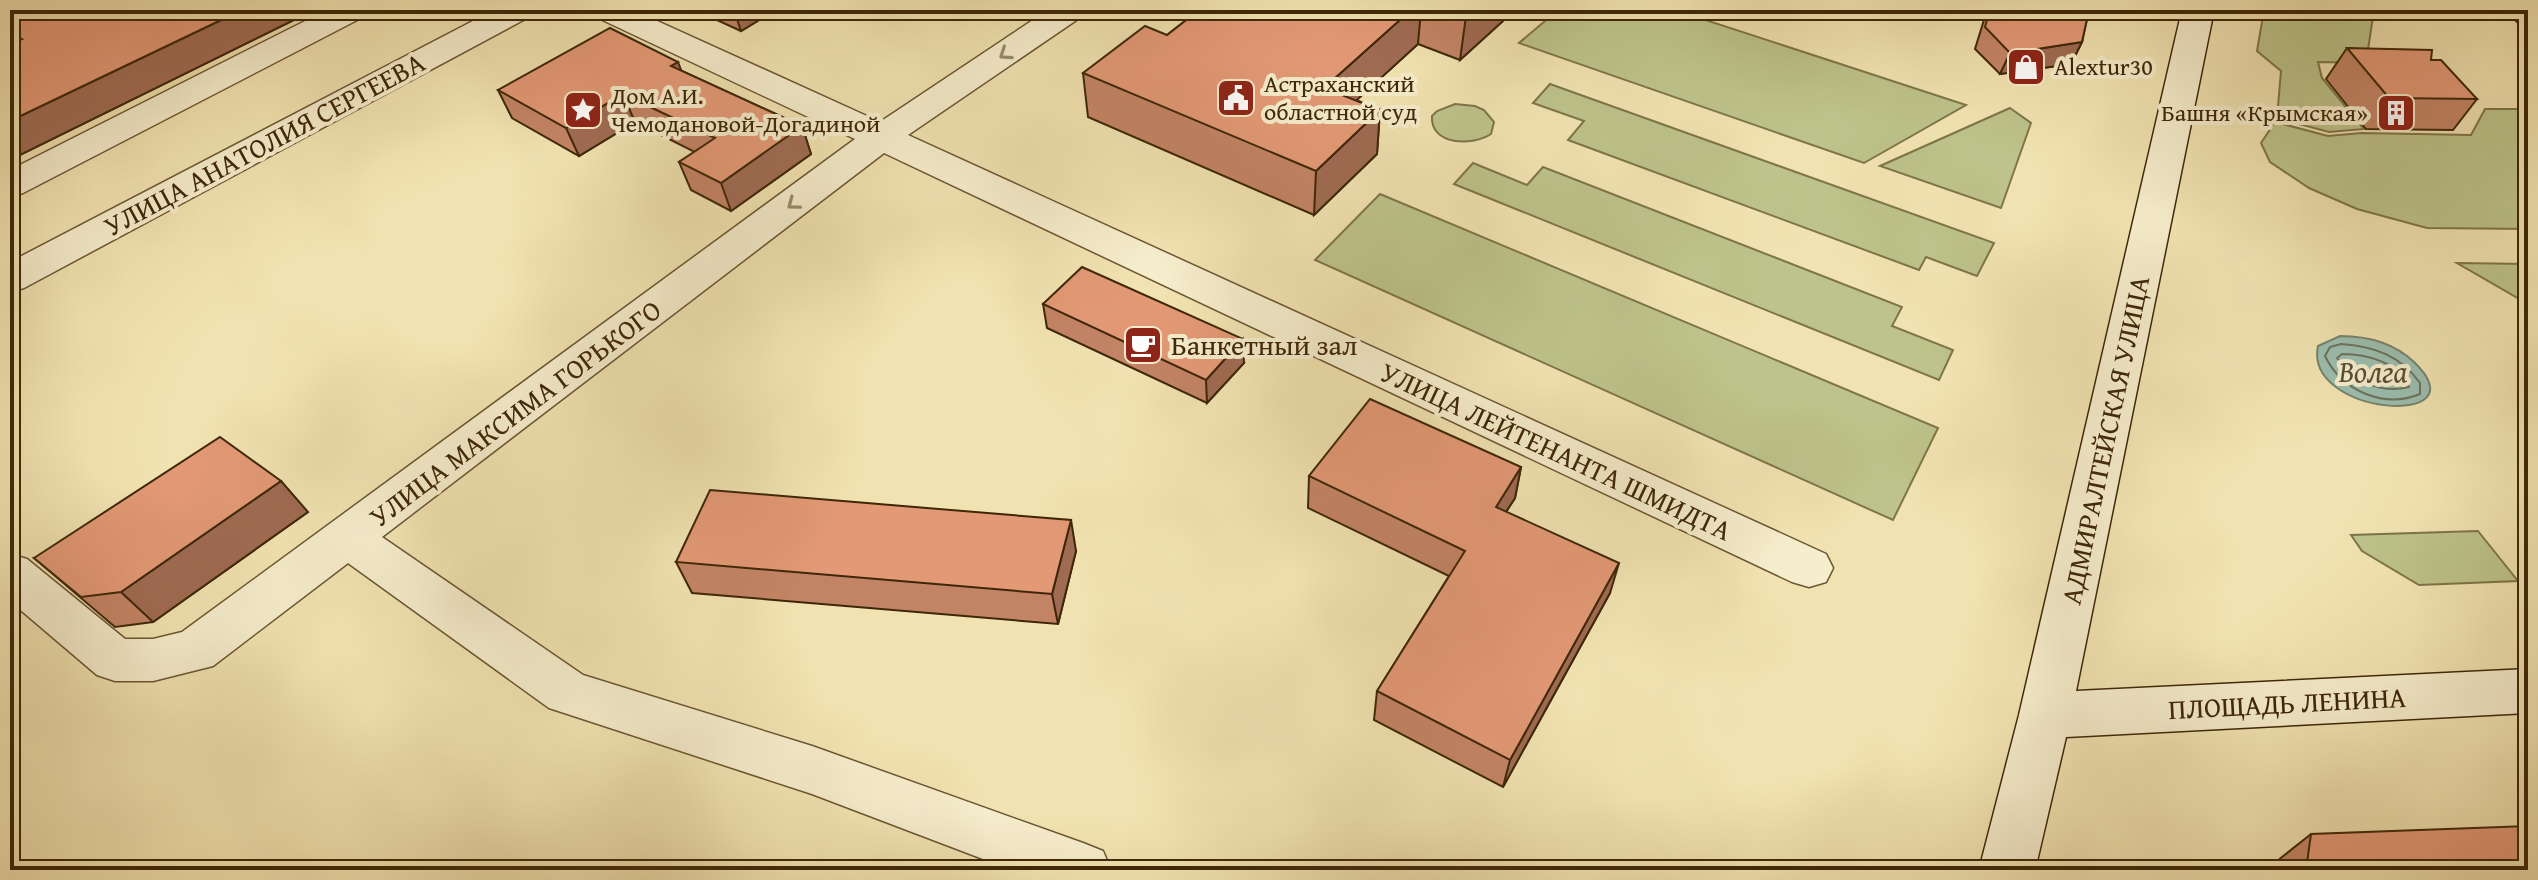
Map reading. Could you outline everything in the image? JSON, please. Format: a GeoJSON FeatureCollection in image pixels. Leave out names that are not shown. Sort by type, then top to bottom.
{"type":"FeatureCollection","features":[{"type":"Feature","properties":{"kind":"street"},"geometry":{"type":"LineString","coordinates":[[10,185],[352,10]]}},
{"type":"Feature","properties":{"kind":"street","name":"УЛИЦА АНАТОЛИЯ СЕРГЕЕВА"},"geometry":{"type":"LineString","coordinates":[[10,279],[518,10]]}},
{"type":"Feature","properties":{"kind":"street","name":"УЛИЦА ЛЕЙТЕНАНТА ШМИДТА"},"geometry":{"type":"LineString","coordinates":[[607,10],[1809,568]]}},
{"type":"Feature","properties":{"kind":"street","name":"УЛИЦА МАКСИМА ГОРЬКОГО"},"geometry":{"type":"LineString","coordinates":[[1070,10],[882,137],[348,538],[567,692],[812,770],[1083,870]]}},
{"type":"Feature","properties":{"kind":"street","name":"АДМИРАЛТЕЙСКАЯ УЛИЦА"},"geometry":{"type":"LineString","coordinates":[[2007,870],[2045,715],[2198,10]]}},
{"type":"Feature","properties":{"kind":"street"},"geometry":{"type":"LineString","coordinates":[[10,573],[115,660],[153,660],[195,651],[348,538]]}},
{"type":"Feature","properties":{"kind":"street","name":"ПЛОЩАДЬ ЛЕНИНА"},"geometry":{"type":"LineString","coordinates":[[2045,715],[2528,691]]}},
{"type":"Feature","properties":{"kind":"green space"},"geometry":{"type":"Polygon","coordinates":[[[1558,10],[1675,10],[1966,105],[1864,163],[1519,43],[1558,10]]]}},
{"type":"Feature","properties":{"kind":"green space"},"geometry":{"type":"Polygon","coordinates":[[[2264,10],[2374,10],[2366,63],[2318,62],[2322,78],[2364,129],[2329,132],[2277,118],[2281,71],[2257,51],[2264,10]]]}},
{"type":"Feature","properties":{"kind":"green space"},"geometry":{"type":"Polygon","coordinates":[[[1550,84],[1994,243],[1977,276],[1926,257],[1919,270],[1568,140],[1584,121],[1533,103],[1550,84]]]}},
{"type":"Feature","properties":{"kind":"green space"},"geometry":{"type":"Polygon","coordinates":[[[1455,104],[1484,110],[1494,122],[1491,134],[1474,140],[1454,141],[1438,133],[1432,116],[1455,104]]]}},
{"type":"Feature","properties":{"kind":"green space"},"geometry":{"type":"Polygon","coordinates":[[[2010,108],[2031,123],[2001,208],[1880,166],[2010,108]]]}},
{"type":"Feature","properties":{"kind":"green space"},"geometry":{"type":"Polygon","coordinates":[[[2485,109],[2528,109],[2528,229],[2427,228],[2357,209],[2309,188],[2270,162],[2261,143],[2275,122],[2328,136],[2361,133],[2471,135],[2485,109]]]}},
{"type":"Feature","properties":{"kind":"green space"},"geometry":{"type":"Polygon","coordinates":[[[1473,163],[1527,185],[1543,167],[1902,307],[1892,326],[1953,350],[1939,380],[1454,184],[1473,163]]]}},
{"type":"Feature","properties":{"kind":"green space"},"geometry":{"type":"Polygon","coordinates":[[[1380,194],[1938,428],[1893,520],[1315,260],[1380,194]]]}},
{"type":"Feature","properties":{"kind":"green space"},"geometry":{"type":"Polygon","coordinates":[[[2457,263],[2528,264],[2528,304],[2457,263]]]}},
{"type":"Feature","properties":{"kind":"green space"},"geometry":{"type":"Polygon","coordinates":[[[2478,531],[2518,581],[2419,585],[2362,551],[2351,535],[2478,531]]]}},
{"type":"Feature","properties":{"kind":"water","name":"Волга"},"geometry":{"type":"Polygon","coordinates":[[[2340,336],[2379,342],[2406,355],[2429,383],[2426,398],[2410,405],[2387,405],[2360,399],[2337,387],[2321,370],[2318,346],[2340,336]]]}},
{"type":"Feature","properties":{"kind":"building"},"geometry":{"type":"Polygon","coordinates":[[[10,10],[242,10],[10,121],[10,44],[22,39],[10,32],[10,10]]]}},
{"type":"Feature","properties":{"kind":"building"},"geometry":{"type":"Polygon","coordinates":[[[1199,10],[1411,10],[1324,88],[1380,110],[1316,171],[1083,73],[1145,26],[1167,35],[1199,10]]]}},
{"type":"Feature","properties":{"kind":"building"},"geometry":{"type":"Polygon","coordinates":[[[1448,10],[1473,10],[1466,16],[1448,10]]]}},
{"type":"Feature","properties":{"kind":"building"},"geometry":{"type":"Polygon","coordinates":[[[1990,10],[2089,10],[2082,42],[2010,53],[1985,27],[1990,10]]]}},
{"type":"Feature","properties":{"kind":"building"},"geometry":{"type":"Polygon","coordinates":[[[610,28],[678,62],[671,66],[802,126],[721,183],[679,162],[715,138],[623,94],[566,128],[498,90],[610,28]]]}},
{"type":"Feature","properties":{"kind":"building"},"geometry":{"type":"Polygon","coordinates":[[[2347,48],[2432,50],[2431,60],[2441,60],[2477,99],[2389,98],[2347,48]]]}},
{"type":"Feature","properties":{"kind":"building"},"geometry":{"type":"Polygon","coordinates":[[[1082,267],[1243,339],[1206,380],[1043,304],[1082,267]]]}},
{"type":"Feature","properties":{"kind":"building"},"geometry":{"type":"Polygon","coordinates":[[[1370,399],[1521,467],[1496,507],[1619,563],[1510,760],[1377,691],[1465,551],[1309,476],[1370,399]]]}},
{"type":"Feature","properties":{"kind":"building"},"geometry":{"type":"Polygon","coordinates":[[[220,437],[281,481],[121,592],[81,597],[34,558],[220,437]]]}},
{"type":"Feature","properties":{"kind":"building"},"geometry":{"type":"Polygon","coordinates":[[[710,490],[1071,520],[1052,594],[676,562],[710,490]]]}},
{"type":"Feature","properties":{"kind":"building"},"geometry":{"type":"Polygon","coordinates":[[[2528,826],[2528,870],[2306,870],[2311,834],[2528,826]]]}},
{"type":"Feature","properties":{"kind":"place","name":"Alextur30"},"geometry":{"type":"Point","coordinates":[2026,67]}},
{"type":"Feature","properties":{"kind":"place","name":"Астраханский областной суд"},"geometry":{"type":"Point","coordinates":[1236,98]}},
{"type":"Feature","properties":{"kind":"place","name":"Дом А.И. Чемодановой-Догадиной"},"geometry":{"type":"Point","coordinates":[583,110]}},
{"type":"Feature","properties":{"kind":"place","name":"Башня «Крымская»"},"geometry":{"type":"Point","coordinates":[2396,113]}},
{"type":"Feature","properties":{"kind":"place","name":"Банкетный зал"},"geometry":{"type":"Point","coordinates":[1143,345]}}]}
